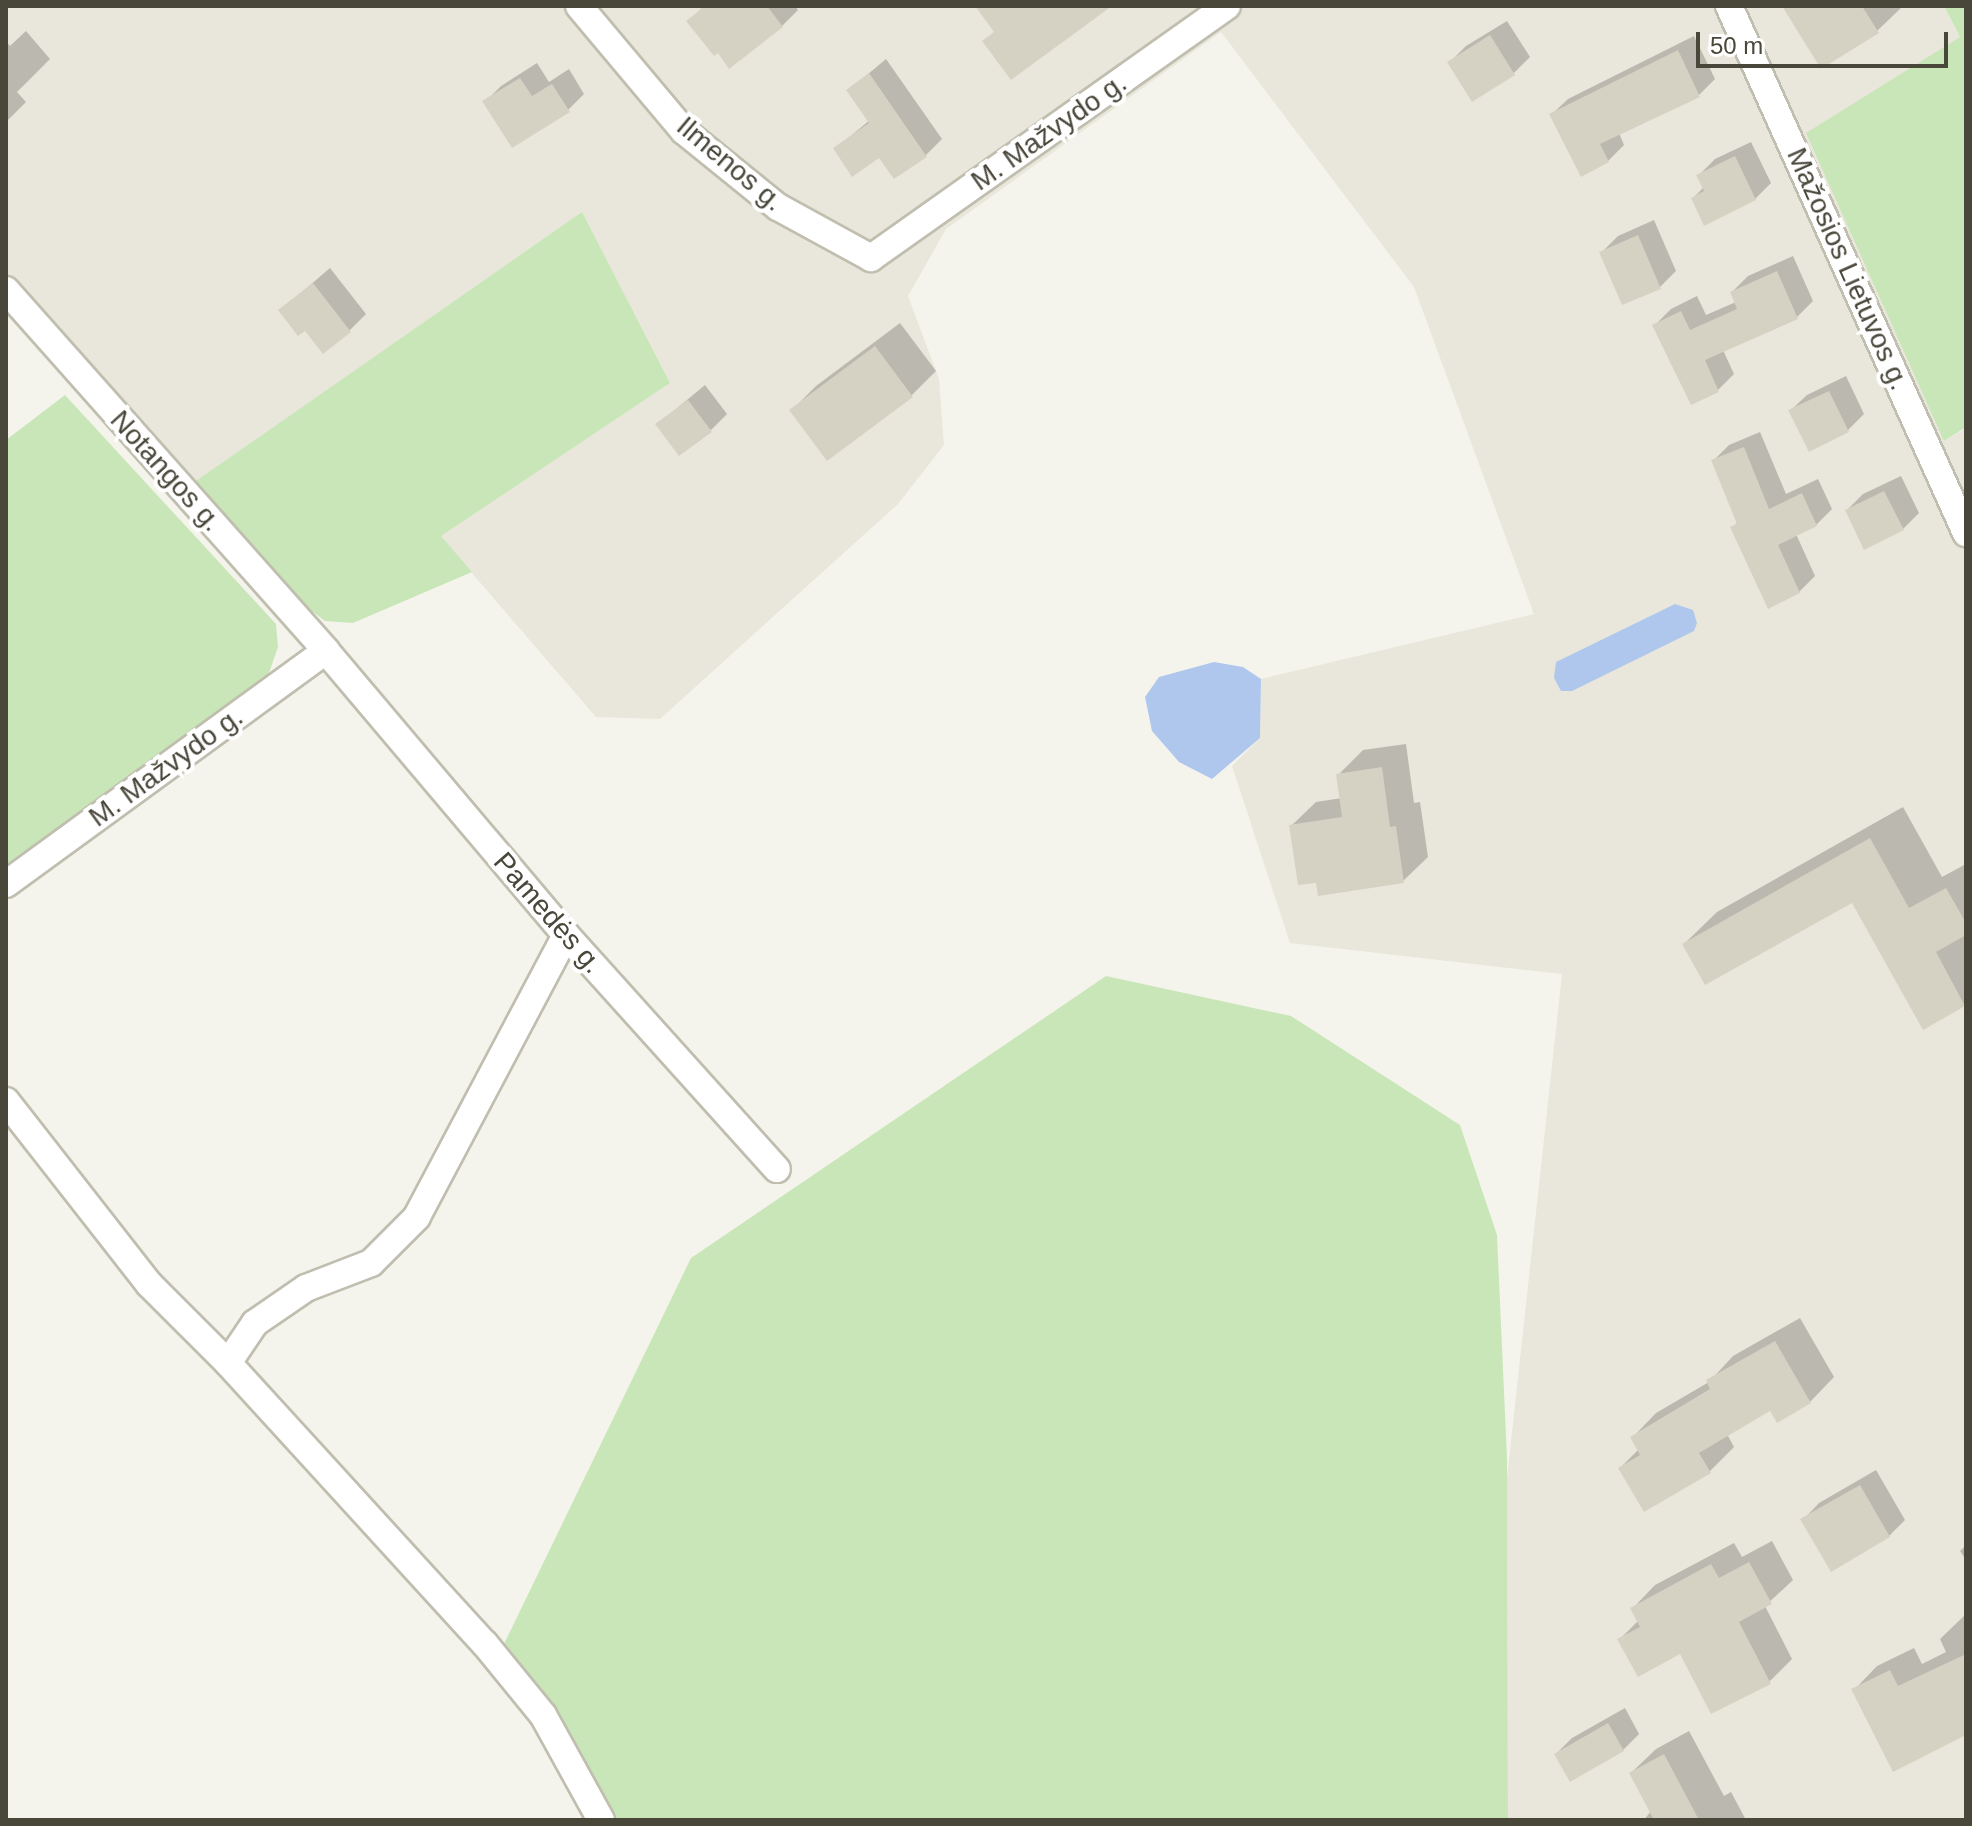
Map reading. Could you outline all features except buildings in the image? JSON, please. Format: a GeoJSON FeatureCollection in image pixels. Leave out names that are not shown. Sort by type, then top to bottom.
{"type":"FeatureCollection","features":[{"type":"Feature","properties":{"kind":"street","name":"Ilmenos g."},"geometry":{"type":"LineString","coordinates":[[579,6],[684,131],[778,207],[871,258]]}},
{"type":"Feature","properties":{"kind":"street","name":"M. Mažvydo g."},"geometry":{"type":"LineString","coordinates":[[871,258],[1227,6]]}},
{"type":"Feature","properties":{"kind":"street","name":"Mažosios Lietuvos g."},"geometry":{"type":"LineString","coordinates":[[1729,6],[1966,533]]}},
{"type":"Feature","properties":{"kind":"street","name":"Notangos g."},"geometry":{"type":"LineString","coordinates":[[6,290],[326,651]]}},
{"type":"Feature","properties":{"kind":"street","name":"M. Mažvydo g."},"geometry":{"type":"LineString","coordinates":[[6,884],[326,651]]}},
{"type":"Feature","properties":{"kind":"street","name":"Pamedės g."},"geometry":{"type":"LineString","coordinates":[[326,651],[566,935],[777,1169]]}},
{"type":"Feature","properties":{"kind":"street"},"geometry":{"type":"LineString","coordinates":[[228,1363],[255,1323],[306,1288],[371,1263],[417,1217],[566,935]]}},
{"type":"Feature","properties":{"kind":"street"},"geometry":{"type":"LineString","coordinates":[[6,1101],[149,1284],[228,1363],[485,1644],[534,1703],[601,1820]]}},
{"type":"Feature","properties":{"kind":"shaded area"},"geometry":{"type":"Polygon","coordinates":[[[6,6],[1944,6],[1960,37],[1944,441],[1966,428],[1966,1820],[1508,1820],[1507,1478],[1562,974],[1290,943],[1232,766],[1260,738],[1261,679],[1534,614],[1414,287],[1221,32],[946,229],[908,296],[939,379],[944,445],[898,504],[660,719],[596,717],[440,536],[670,383],[582,213],[190,485],[6,275],[6,6]]]}},
{"type":"Feature","properties":{"kind":"green space"},"geometry":{"type":"Polygon","coordinates":[[[1944,6],[1966,6],[1966,427],[1944,441],[1806,133],[1960,37],[1944,6]]]}},
{"type":"Feature","properties":{"kind":"green space"},"geometry":{"type":"Polygon","coordinates":[[[582,212],[670,383],[441,536],[472,572],[353,623],[325,621],[304,605],[190,485],[582,212]]]}},
{"type":"Feature","properties":{"kind":"green space"},"geometry":{"type":"Polygon","coordinates":[[[65,395],[276,624],[278,647],[268,676],[6,865],[6,440],[65,395]]]}},
{"type":"Feature","properties":{"kind":"green space"},"geometry":{"type":"Polygon","coordinates":[[[1106,976],[1291,1016],[1460,1125],[1497,1235],[1507,1458],[1508,1820],[606,1820],[503,1646],[691,1258],[1106,976]]]}},
{"type":"Feature","properties":{"kind":"water"},"geometry":{"type":"Polygon","coordinates":[[[1675,604],[1693,610],[1697,623],[1694,631],[1572,691],[1561,691],[1554,678],[1556,662],[1675,604]]]}},
{"type":"Feature","properties":{"kind":"water"},"geometry":{"type":"Polygon","coordinates":[[[1214,662],[1243,667],[1261,679],[1260,738],[1212,779],[1179,762],[1152,731],[1145,697],[1159,677],[1214,662]]]}}]}
